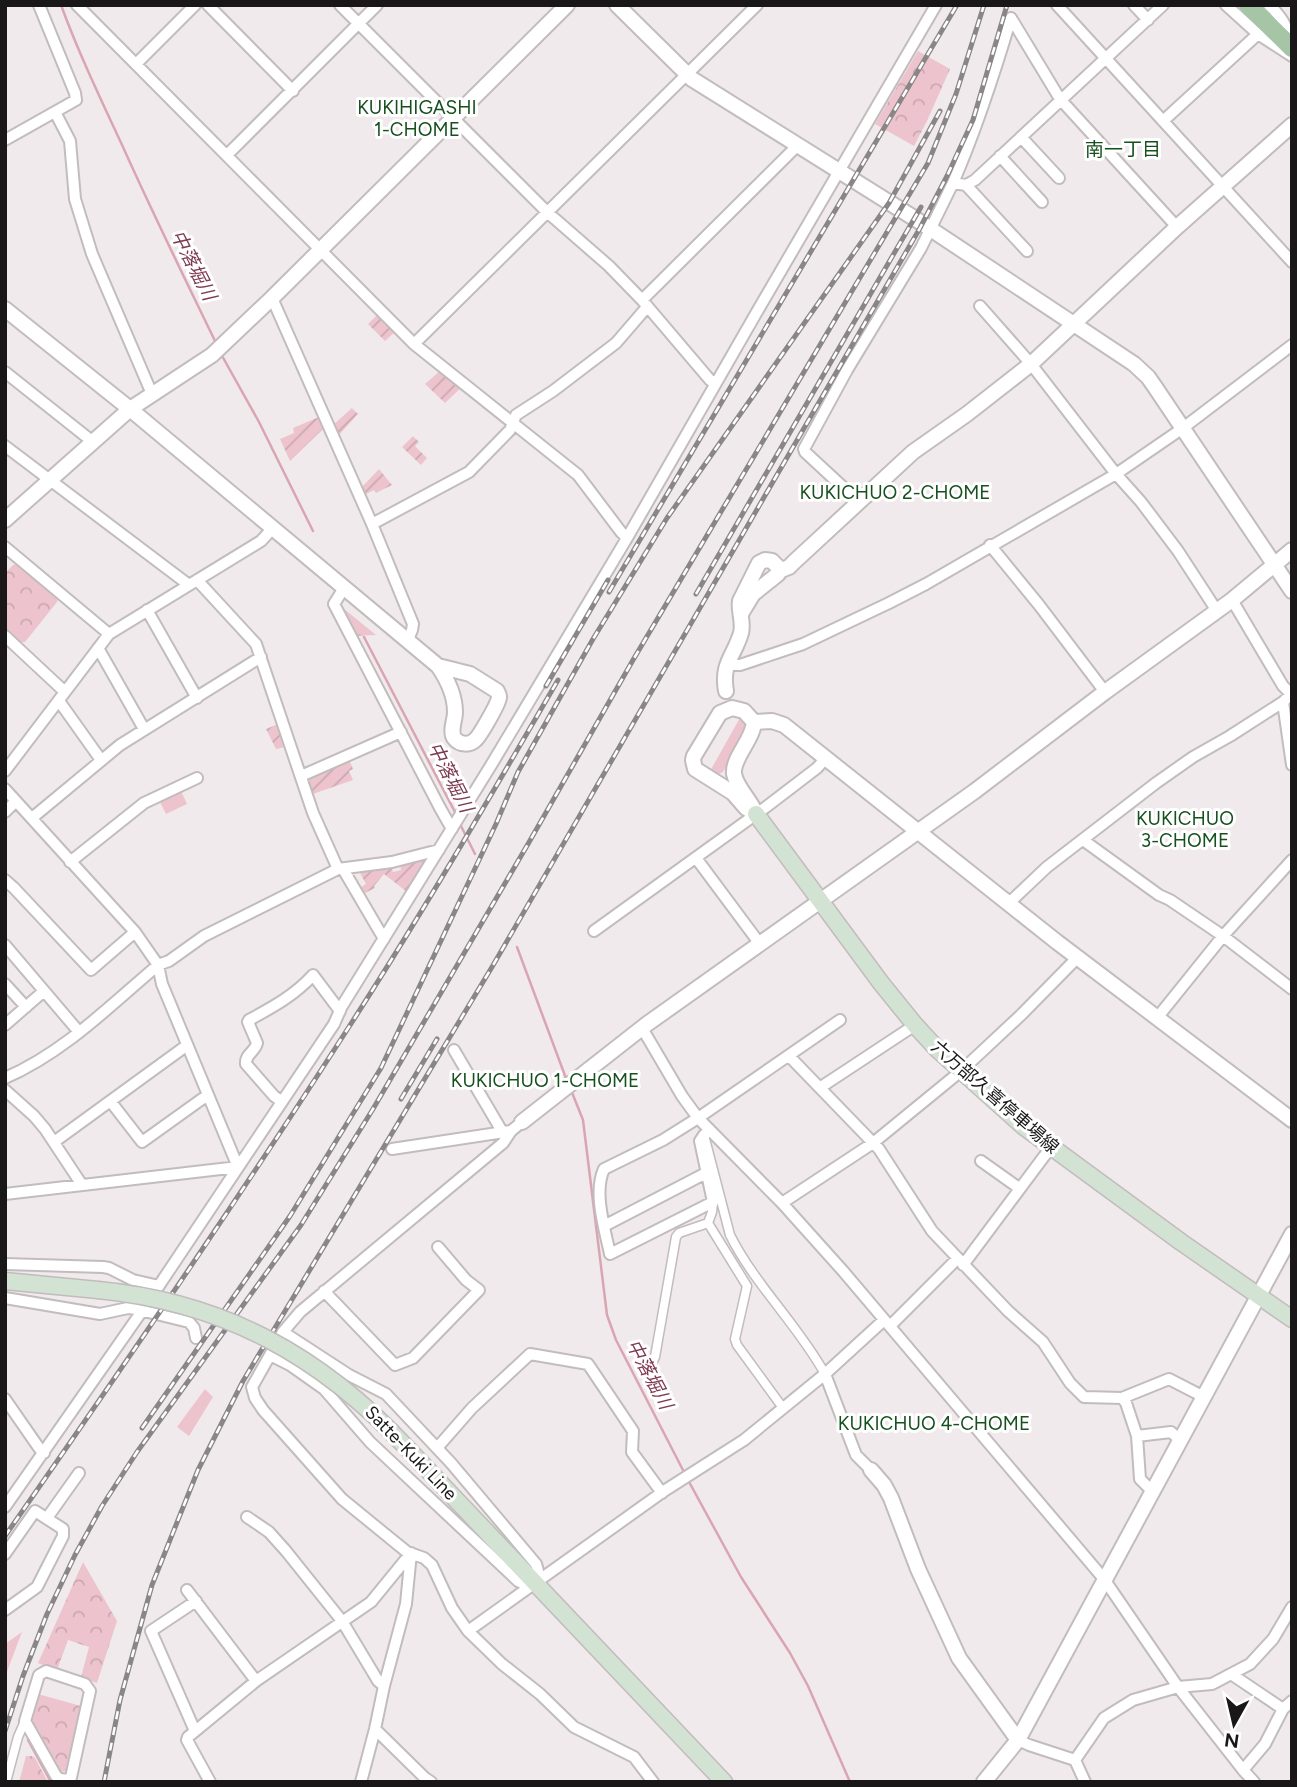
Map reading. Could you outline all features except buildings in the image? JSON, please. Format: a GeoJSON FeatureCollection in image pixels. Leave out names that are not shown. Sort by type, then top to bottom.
{"type":"FeatureCollection","features":[{"type":"Feature","properties":{"kind":"main road"},"geometry":{"type":"LineString","coordinates":[[1248,5],[1290,49]]}},
{"type":"Feature","properties":{"kind":"main road","name":"六万部久喜停車場線"},"geometry":{"type":"LineString","coordinates":[[756,814],[915,1026],[961,1071],[1051,1147],[1292,1320]]}},
{"type":"Feature","properties":{"kind":"main road","name":"Satte-Kuki Line"},"geometry":{"type":"LineString","coordinates":[[5,1281],[126,1293],[176,1304],[221,1318],[265,1337],[313,1365],[372,1411],[724,1782]]}},
{"type":"Feature","properties":{"kind":"street"},"geometry":{"type":"LineString","coordinates":[[5,140],[76,100],[39,5]]}},
{"type":"Feature","properties":{"kind":"street"},"geometry":{"type":"LineString","coordinates":[[77,5],[414,344],[578,475],[628,538]]}},
{"type":"Feature","properties":{"kind":"street"},"geometry":{"type":"LineString","coordinates":[[136,64],[195,5]]}},
{"type":"Feature","properties":{"kind":"street"},"geometry":{"type":"LineString","coordinates":[[208,5],[293,91]]}},
{"type":"Feature","properties":{"kind":"street"},"geometry":{"type":"LineString","coordinates":[[340,5],[547,212],[609,266],[710,380],[716,383]]}},
{"type":"Feature","properties":{"kind":"street"},"geometry":{"type":"LineString","coordinates":[[226,155],[377,5]]}},
{"type":"Feature","properties":{"kind":"street"},"geometry":{"type":"LineString","coordinates":[[5,520],[130,409],[225,344],[567,5]]}},
{"type":"Feature","properties":{"kind":"street"},"geometry":{"type":"LineString","coordinates":[[617,5],[686,75],[931,229],[1134,364],[1148,377],[1292,591]]}},
{"type":"Feature","properties":{"kind":"street"},"geometry":{"type":"LineString","coordinates":[[414,344],[758,5]]}},
{"type":"Feature","properties":{"kind":"street"},"geometry":{"type":"LineString","coordinates":[[5,1507],[142,1311],[334,1024],[628,538],[936,5]]}},
{"type":"Feature","properties":{"kind":"street"},"geometry":{"type":"LineString","coordinates":[[859,502],[804,449],[847,370],[921,248],[953,183],[989,94],[1014,5]]}},
{"type":"Feature","properties":{"kind":"street"},"geometry":{"type":"LineString","coordinates":[[1057,5],[1292,262]]}},
{"type":"Feature","properties":{"kind":"street"},"geometry":{"type":"LineString","coordinates":[[1134,5],[1148,20]]}},
{"type":"Feature","properties":{"kind":"street"},"geometry":{"type":"LineString","coordinates":[[953,183],[966,185],[975,180],[1163,5]]}},
{"type":"Feature","properties":{"kind":"street"},"geometry":{"type":"LineString","coordinates":[[1226,5],[1258,34],[1290,49],[1286,26],[1275,7]]}},
{"type":"Feature","properties":{"kind":"street"},"geometry":{"type":"LineString","coordinates":[[1011,18],[1060,99],[1177,227]]}},
{"type":"Feature","properties":{"kind":"street"},"geometry":{"type":"LineString","coordinates":[[1163,121],[1258,34]]}},
{"type":"Feature","properties":{"kind":"street"},"geometry":{"type":"LineString","coordinates":[[55,112],[70,141],[75,199],[92,254],[152,394]]}},
{"type":"Feature","properties":{"kind":"street"},"geometry":{"type":"LineString","coordinates":[[756,814],[746,808],[733,793],[695,769],[693,760],[720,713],[726,691],[724,679],[727,665],[741,634],[742,612],[753,594],[779,571],[789,567],[913,452],[1031,364],[1177,227],[1292,125]]}},
{"type":"Feature","properties":{"kind":"street"},"geometry":{"type":"LineString","coordinates":[[1021,137],[1059,178]]}},
{"type":"Feature","properties":{"kind":"street"},"geometry":{"type":"LineString","coordinates":[[372,524],[469,472],[510,430],[516,415],[616,343],[645,304],[798,145]]}},
{"type":"Feature","properties":{"kind":"street"},"geometry":{"type":"LineString","coordinates":[[1000,156],[1042,202]]}},
{"type":"Feature","properties":{"kind":"street"},"geometry":{"type":"LineString","coordinates":[[966,185],[1027,251]]}},
{"type":"Feature","properties":{"kind":"street"},"geometry":{"type":"LineString","coordinates":[[272,298],[413,624],[408,640]]}},
{"type":"Feature","properties":{"kind":"street"},"geometry":{"type":"LineString","coordinates":[[980,306],[1031,364],[1140,502],[1178,551],[1217,611]]}},
{"type":"Feature","properties":{"kind":"street"},"geometry":{"type":"LineString","coordinates":[[5,309],[130,409],[438,666],[447,680],[455,706],[452,730],[454,738],[460,743],[468,744],[475,740],[498,702],[499,694],[470,674],[438,666]]}},
{"type":"Feature","properties":{"kind":"street"},"geometry":{"type":"LineString","coordinates":[[727,665],[740,665],[803,644],[889,604],[1116,474],[1183,428],[1292,345]]}},
{"type":"Feature","properties":{"kind":"street"},"geometry":{"type":"LineString","coordinates":[[5,372],[93,442]]}},
{"type":"Feature","properties":{"kind":"street"},"geometry":{"type":"LineString","coordinates":[[5,446],[193,583],[256,644],[313,813],[341,869],[384,939]]}},
{"type":"Feature","properties":{"kind":"street"},"geometry":{"type":"LineString","coordinates":[[5,771],[109,634],[261,541],[272,529]]}},
{"type":"Feature","properties":{"kind":"street"},"geometry":{"type":"LineString","coordinates":[[990,545],[1105,692]]}},
{"type":"Feature","properties":{"kind":"street"},"geometry":{"type":"LineString","coordinates":[[5,547],[109,634]]}},
{"type":"Feature","properties":{"kind":"street"},"geometry":{"type":"LineString","coordinates":[[392,1149],[507,1132],[642,1028],[918,833],[1232,600],[1292,550]]}},
{"type":"Feature","properties":{"kind":"street"},"geometry":{"type":"LineString","coordinates":[[742,612],[738,606],[759,564],[769,559],[779,571]]}},
{"type":"Feature","properties":{"kind":"street"},"geometry":{"type":"LineString","coordinates":[[344,588],[334,604],[448,823],[453,827]]}},
{"type":"Feature","properties":{"kind":"street"},"geometry":{"type":"LineString","coordinates":[[1232,600],[1288,691],[1292,765]]}},
{"type":"Feature","properties":{"kind":"street"},"geometry":{"type":"LineString","coordinates":[[147,610],[197,698]]}},
{"type":"Feature","properties":{"kind":"street"},"geometry":{"type":"LineString","coordinates":[[5,636],[62,696],[101,760]]}},
{"type":"Feature","properties":{"kind":"street"},"geometry":{"type":"LineString","coordinates":[[99,648],[144,729]]}},
{"type":"Feature","properties":{"kind":"street"},"geometry":{"type":"LineString","coordinates":[[32,818],[101,760],[144,729],[261,657]]}},
{"type":"Feature","properties":{"kind":"street"},"geometry":{"type":"LineString","coordinates":[[713,780],[720,780],[735,766],[754,730],[749,717],[726,691]]}},
{"type":"Feature","properties":{"kind":"street"},"geometry":{"type":"LineString","coordinates":[[1009,903],[1047,867],[1156,783],[1193,757],[1230,736],[1288,691]]}},
{"type":"Feature","properties":{"kind":"street"},"geometry":{"type":"LineString","coordinates":[[720,713],[732,708],[749,717],[784,725],[918,833],[1292,1120]]}},
{"type":"Feature","properties":{"kind":"street"},"geometry":{"type":"LineString","coordinates":[[301,776],[401,732]]}},
{"type":"Feature","properties":{"kind":"street"},"geometry":{"type":"LineString","coordinates":[[594,931],[756,814],[817,768],[826,758]]}},
{"type":"Feature","properties":{"kind":"street"},"geometry":{"type":"LineString","coordinates":[[735,766],[736,779],[756,814]]}},
{"type":"Feature","properties":{"kind":"street"},"geometry":{"type":"LineString","coordinates":[[70,862],[144,803],[197,778]]}},
{"type":"Feature","properties":{"kind":"street"},"geometry":{"type":"LineString","coordinates":[[5,789],[135,932],[158,965],[162,984],[186,1046],[238,1167]]}},
{"type":"Feature","properties":{"kind":"street"},"geometry":{"type":"LineString","coordinates":[[5,811],[16,802]]}},
{"type":"Feature","properties":{"kind":"street"},"geometry":{"type":"LineString","coordinates":[[1083,840],[1159,895],[1223,936],[1292,989]]}},
{"type":"Feature","properties":{"kind":"street"},"geometry":{"type":"LineString","coordinates":[[5,1079],[38,1062],[79,1032],[158,965],[169,961],[204,936],[341,869],[393,862],[439,850]]}},
{"type":"Feature","properties":{"kind":"street"},"geometry":{"type":"LineString","coordinates":[[696,858],[760,944]]}},
{"type":"Feature","properties":{"kind":"street"},"geometry":{"type":"LineString","coordinates":[[1157,1018],[1223,936],[1292,860]]}},
{"type":"Feature","properties":{"kind":"street"},"geometry":{"type":"LineString","coordinates":[[5,880],[91,970],[135,932]]}},
{"type":"Feature","properties":{"kind":"street"},"geometry":{"type":"LineString","coordinates":[[5,944],[79,1032]]}},
{"type":"Feature","properties":{"kind":"street"},"geometry":{"type":"LineString","coordinates":[[782,1203],[873,1143],[961,1071],[1078,957]]}},
{"type":"Feature","properties":{"kind":"street"},"geometry":{"type":"LineString","coordinates":[[281,1101],[246,1064],[246,1057],[256,1045],[249,1020],[298,991],[313,975],[340,1011]]}},
{"type":"Feature","properties":{"kind":"street"},"geometry":{"type":"LineString","coordinates":[[5,984],[26,1007]]}},
{"type":"Feature","properties":{"kind":"street"},"geometry":{"type":"LineString","coordinates":[[5,1025],[44,991]]}},
{"type":"Feature","properties":{"kind":"street"},"geometry":{"type":"LineString","coordinates":[[723,1211],[713,1207],[610,1254],[600,1195],[602,1174],[604,1169],[645,1151],[698,1118],[840,1020]]}},
{"type":"Feature","properties":{"kind":"street"},"geometry":{"type":"LineString","coordinates":[[821,1087],[915,1026]]}},
{"type":"Feature","properties":{"kind":"street"},"geometry":{"type":"LineString","coordinates":[[642,1028],[682,1096],[707,1132],[782,1203],[1104,1579],[1178,1687],[1254,1781]]}},
{"type":"Feature","properties":{"kind":"street"},"geometry":{"type":"LineString","coordinates":[[54,1142],[186,1046]]}},
{"type":"Feature","properties":{"kind":"street"},"geometry":{"type":"LineString","coordinates":[[454,1050],[507,1132]]}},
{"type":"Feature","properties":{"kind":"street"},"geometry":{"type":"LineString","coordinates":[[789,1056],[879,1149],[932,1231],[1008,1311],[1043,1342],[1070,1383],[1084,1396],[1122,1398],[1169,1380],[1204,1397]]}},
{"type":"Feature","properties":{"kind":"street"},"geometry":{"type":"LineString","coordinates":[[5,1090],[34,1116],[82,1185]]}},
{"type":"Feature","properties":{"kind":"street"},"geometry":{"type":"LineString","coordinates":[[111,1102],[142,1143],[207,1097]]}},
{"type":"Feature","properties":{"kind":"street"},"geometry":{"type":"LineString","coordinates":[[507,1132],[503,1143],[300,1312],[283,1332],[252,1387],[263,1410],[342,1499],[411,1553],[424,1558],[432,1565],[452,1608],[468,1631],[574,1727],[634,1757],[653,1782]]}},
{"type":"Feature","properties":{"kind":"street"},"geometry":{"type":"LineString","coordinates":[[707,1132],[700,1141],[713,1207],[708,1223],[747,1286],[735,1339],[783,1408]]}},
{"type":"Feature","properties":{"kind":"street"},"geometry":{"type":"LineString","coordinates":[[707,1132],[730,1235],[774,1303],[817,1359],[856,1455],[884,1485],[891,1498],[918,1569],[959,1658],[1018,1740],[1075,1759],[1085,1782]]}},
{"type":"Feature","properties":{"kind":"street"},"geometry":{"type":"LineString","coordinates":[[468,1631],[662,1493],[744,1440],[887,1323],[960,1262],[1051,1147]]}},
{"type":"Feature","properties":{"kind":"street"},"geometry":{"type":"LineString","coordinates":[[981,1161],[1019,1188]]}},
{"type":"Feature","properties":{"kind":"street"},"geometry":{"type":"LineString","coordinates":[[5,1194],[238,1167]]}},
{"type":"Feature","properties":{"kind":"street"},"geometry":{"type":"LineString","coordinates":[[604,1226],[708,1172]]}},
{"type":"Feature","properties":{"kind":"street"},"geometry":{"type":"LineString","coordinates":[[648,1371],[655,1357],[674,1242],[679,1233],[708,1223]]}},
{"type":"Feature","properties":{"kind":"street"},"geometry":{"type":"LineString","coordinates":[[984,1782],[1018,1740],[1292,1234]]}},
{"type":"Feature","properties":{"kind":"street"},"geometry":{"type":"LineString","coordinates":[[324,1291],[395,1365],[404,1362],[413,1358],[479,1290],[466,1280],[438,1247]]}},
{"type":"Feature","properties":{"kind":"street"},"geometry":{"type":"LineString","coordinates":[[5,1264],[109,1268],[133,1280],[159,1286]]}},
{"type":"Feature","properties":{"kind":"street"},"geometry":{"type":"LineString","coordinates":[[5,1298],[100,1314],[128,1308],[189,1322],[194,1328],[196,1338]]}},
{"type":"Feature","properties":{"kind":"street"},"geometry":{"type":"LineString","coordinates":[[283,1332],[349,1375],[386,1394],[437,1448],[536,1564],[536,1583]]}},
{"type":"Feature","properties":{"kind":"street"},"geometry":{"type":"LineString","coordinates":[[437,1448],[472,1408],[530,1354],[585,1363],[589,1364],[632,1431],[632,1452],[662,1493]]}},
{"type":"Feature","properties":{"kind":"street"},"geometry":{"type":"LineString","coordinates":[[270,1355],[290,1365],[324,1390],[370,1442],[518,1581],[536,1583]]}},
{"type":"Feature","properties":{"kind":"street"},"geometry":{"type":"LineString","coordinates":[[1122,1398],[1126,1402],[1137,1436],[1140,1479],[1153,1493]]}},
{"type":"Feature","properties":{"kind":"street"},"geometry":{"type":"LineString","coordinates":[[5,1399],[44,1453]]}},
{"type":"Feature","properties":{"kind":"street"},"geometry":{"type":"LineString","coordinates":[[1137,1436],[1171,1432],[1181,1441]]}},
{"type":"Feature","properties":{"kind":"street"},"geometry":{"type":"LineString","coordinates":[[47,1518],[79,1473]]}},
{"type":"Feature","properties":{"kind":"street"},"geometry":{"type":"LineString","coordinates":[[5,1554],[35,1511],[63,1529],[63,1536],[37,1587],[5,1610]]}},
{"type":"Feature","properties":{"kind":"street"},"geometry":{"type":"LineString","coordinates":[[247,1517],[269,1532],[342,1621],[378,1681],[384,1686]]}},
{"type":"Feature","properties":{"kind":"street"},"geometry":{"type":"LineString","coordinates":[[210,1782],[187,1740],[188,1737],[256,1681],[371,1602],[411,1553]]}},
{"type":"Feature","properties":{"kind":"street"},"geometry":{"type":"LineString","coordinates":[[361,1782],[406,1604],[411,1553]]}},
{"type":"Feature","properties":{"kind":"street"},"geometry":{"type":"LineString","coordinates":[[187,1590],[256,1681]]}},
{"type":"Feature","properties":{"kind":"street"},"geometry":{"type":"LineString","coordinates":[[195,1731],[151,1631],[196,1601]]}},
{"type":"Feature","properties":{"kind":"street"},"geometry":{"type":"LineString","coordinates":[[1075,1759],[1104,1718],[1133,1700],[1178,1687],[1212,1684],[1250,1664],[1273,1639],[1292,1607]]}},
{"type":"Feature","properties":{"kind":"street"},"geometry":{"type":"LineString","coordinates":[[6,1782],[39,1675],[51,1671],[88,1686],[89,1695],[70,1781],[56,1776],[25,1721]]}},
{"type":"Feature","properties":{"kind":"street"},"geometry":{"type":"LineString","coordinates":[[1231,1674],[1283,1709]]}},
{"type":"Feature","properties":{"kind":"street"},"geometry":{"type":"LineString","coordinates":[[1243,1770],[1265,1744],[1283,1709],[1292,1700]]}},
{"type":"Feature","properties":{"kind":"street"},"geometry":{"type":"LineString","coordinates":[[375,1729],[431,1782]]}},
{"type":"Feature","properties":{"kind":"green space"},"geometry":{"type":"Polygon","coordinates":[[[918,51],[950,69],[914,146],[875,124],[918,51]]]}},
{"type":"Feature","properties":{"kind":"green space"},"geometry":{"type":"Polygon","coordinates":[[[379,313],[396,331],[385,341],[368,324],[379,313]]]}},
{"type":"Feature","properties":{"kind":"green space"},"geometry":{"type":"Polygon","coordinates":[[[441,370],[463,386],[445,403],[425,384],[441,370]]]}},
{"type":"Feature","properties":{"kind":"green space"},"geometry":{"type":"Polygon","coordinates":[[[352,408],[358,414],[338,436],[333,425],[352,408]]]}},
{"type":"Feature","properties":{"kind":"green space"},"geometry":{"type":"Polygon","coordinates":[[[319,417],[324,428],[290,461],[280,439],[294,433],[293,428],[319,417]]]}},
{"type":"Feature","properties":{"kind":"green space"},"geometry":{"type":"Polygon","coordinates":[[[413,436],[419,442],[415,446],[427,458],[421,465],[402,447],[413,436]]]}},
{"type":"Feature","properties":{"kind":"green space"},"geometry":{"type":"Polygon","coordinates":[[[379,469],[392,485],[376,493],[374,490],[364,495],[361,488],[379,469]]]}},
{"type":"Feature","properties":{"kind":"green space"},"geometry":{"type":"Polygon","coordinates":[[[18,564],[58,597],[57,602],[25,642],[19,642],[5,629],[5,573],[18,564]]]}},
{"type":"Feature","properties":{"kind":"green space"},"geometry":{"type":"Polygon","coordinates":[[[338,604],[376,635],[354,636],[338,604]]]}},
{"type":"Feature","properties":{"kind":"green space"},"geometry":{"type":"Polygon","coordinates":[[[741,716],[747,719],[745,737],[723,772],[717,775],[709,773],[741,716]]]}},
{"type":"Feature","properties":{"kind":"green space"},"geometry":{"type":"Polygon","coordinates":[[[278,724],[285,738],[285,747],[276,749],[266,729],[278,724]]]}},
{"type":"Feature","properties":{"kind":"green space"},"geometry":{"type":"Polygon","coordinates":[[[348,757],[353,769],[349,771],[353,780],[310,795],[304,778],[348,757]]]}},
{"type":"Feature","properties":{"kind":"green space"},"geometry":{"type":"Polygon","coordinates":[[[180,789],[187,804],[166,814],[159,800],[180,789]]]}},
{"type":"Feature","properties":{"kind":"green space"},"geometry":{"type":"Polygon","coordinates":[[[428,858],[407,892],[384,874],[375,888],[361,895],[358,889],[366,884],[361,871],[391,866],[393,872],[401,870],[400,864],[428,858]]]}},
{"type":"Feature","properties":{"kind":"green space"},"geometry":{"type":"Polygon","coordinates":[[[205,1389],[213,1397],[189,1436],[177,1427],[205,1389]]]}},
{"type":"Feature","properties":{"kind":"green space"},"geometry":{"type":"Polygon","coordinates":[[[83,1562],[117,1621],[97,1683],[81,1677],[89,1647],[68,1640],[57,1670],[38,1663],[83,1562]]]}},
{"type":"Feature","properties":{"kind":"green space"},"geometry":{"type":"Polygon","coordinates":[[[22,1632],[5,1677],[5,1644],[22,1632]]]}},
{"type":"Feature","properties":{"kind":"green space"},"geometry":{"type":"Polygon","coordinates":[[[38,1694],[81,1706],[66,1771],[60,1772],[30,1721],[38,1694]]]}},
{"type":"Feature","properties":{"kind":"green space"},"geometry":{"type":"Polygon","coordinates":[[[26,1756],[35,1758],[48,1782],[19,1782],[26,1756]]]}},
{"type":"Feature","properties":{"kind":"waterway","name":"中落堀川"},"geometry":{"type":"LineString","coordinates":[[61,5],[98,94],[217,345]]}},
{"type":"Feature","properties":{"kind":"waterway","name":"中落堀川"},"geometry":{"type":"LineString","coordinates":[[221,354],[259,422],[313,531]]}},
{"type":"Feature","properties":{"kind":"waterway","name":"中落堀川"},"geometry":{"type":"LineString","coordinates":[[364,637],[456,814]]}},
{"type":"Feature","properties":{"kind":"waterway","name":"中落堀川"},"geometry":{"type":"LineString","coordinates":[[460,824],[475,854]]}},
{"type":"Feature","properties":{"kind":"waterway","name":"中落堀川"},"geometry":{"type":"LineString","coordinates":[[517,947],[567,1081]]}},
{"type":"Feature","properties":{"kind":"waterway","name":"中落堀川"},"geometry":{"type":"LineString","coordinates":[[571,1090],[583,1120],[607,1315],[616,1340],[685,1474]]}},
{"type":"Feature","properties":{"kind":"waterway","name":"中落堀川"},"geometry":{"type":"LineString","coordinates":[[688,1480],[741,1577],[808,1686],[850,1782]]}},
{"type":"Feature","properties":{"kind":"waterway"},"geometry":{"type":"LineString","coordinates":[[28,1740],[51,1782]]}},
{"type":"Feature","properties":{"kind":"railway"},"geometry":{"type":"LineString","coordinates":[[609,592],[957,5]]}},
{"type":"Feature","properties":{"kind":"railway"},"geometry":{"type":"LineString","coordinates":[[5,1731],[47,1614],[102,1506],[137,1452],[301,1225],[373,1109],[633,660],[928,163],[956,94],[984,5]]}},
{"type":"Feature","properties":{"kind":"railway"},"geometry":{"type":"LineString","coordinates":[[104,1782],[120,1700],[152,1585],[198,1470],[243,1381],[492,967],[920,228],[973,120],[1007,5]]}},
{"type":"Feature","properties":{"kind":"railway"},"geometry":{"type":"LineString","coordinates":[[142,1428],[290,1216],[381,1068],[518,772],[593,639],[667,518],[889,203],[940,111]]}},
{"type":"Feature","properties":{"kind":"railway"},"geometry":{"type":"LineString","coordinates":[[696,594],[921,207]]}},
{"type":"Feature","properties":{"kind":"railway"},"geometry":{"type":"LineString","coordinates":[[546,686],[608,580]]}},
{"type":"Feature","properties":{"kind":"railway"},"geometry":{"type":"LineString","coordinates":[[5,1536],[178,1286],[345,1033],[427,902],[558,680]]}},
{"type":"Feature","properties":{"kind":"railway"},"geometry":{"type":"LineString","coordinates":[[401,1099],[437,1039]]}},
{"type":"Feature","properties":{"kind":"district","name":"KUKIHIGASHI 1-CHOME"},"geometry":{"type":"Point","coordinates":[417,118]}},
{"type":"Feature","properties":{"kind":"district","name":"南一丁目"},"geometry":{"type":"Point","coordinates":[1123,149]}},
{"type":"Feature","properties":{"kind":"district","name":"KUKICHUO 2-CHOME"},"geometry":{"type":"Point","coordinates":[895,492]}},
{"type":"Feature","properties":{"kind":"district","name":"KUKICHUO 3-CHOME"},"geometry":{"type":"Point","coordinates":[1185,829]}},
{"type":"Feature","properties":{"kind":"district","name":"KUKICHUO 1-CHOME"},"geometry":{"type":"Point","coordinates":[545,1080]}},
{"type":"Feature","properties":{"kind":"district","name":"KUKICHUO 4-CHOME"},"geometry":{"type":"Point","coordinates":[934,1423]}}]}
